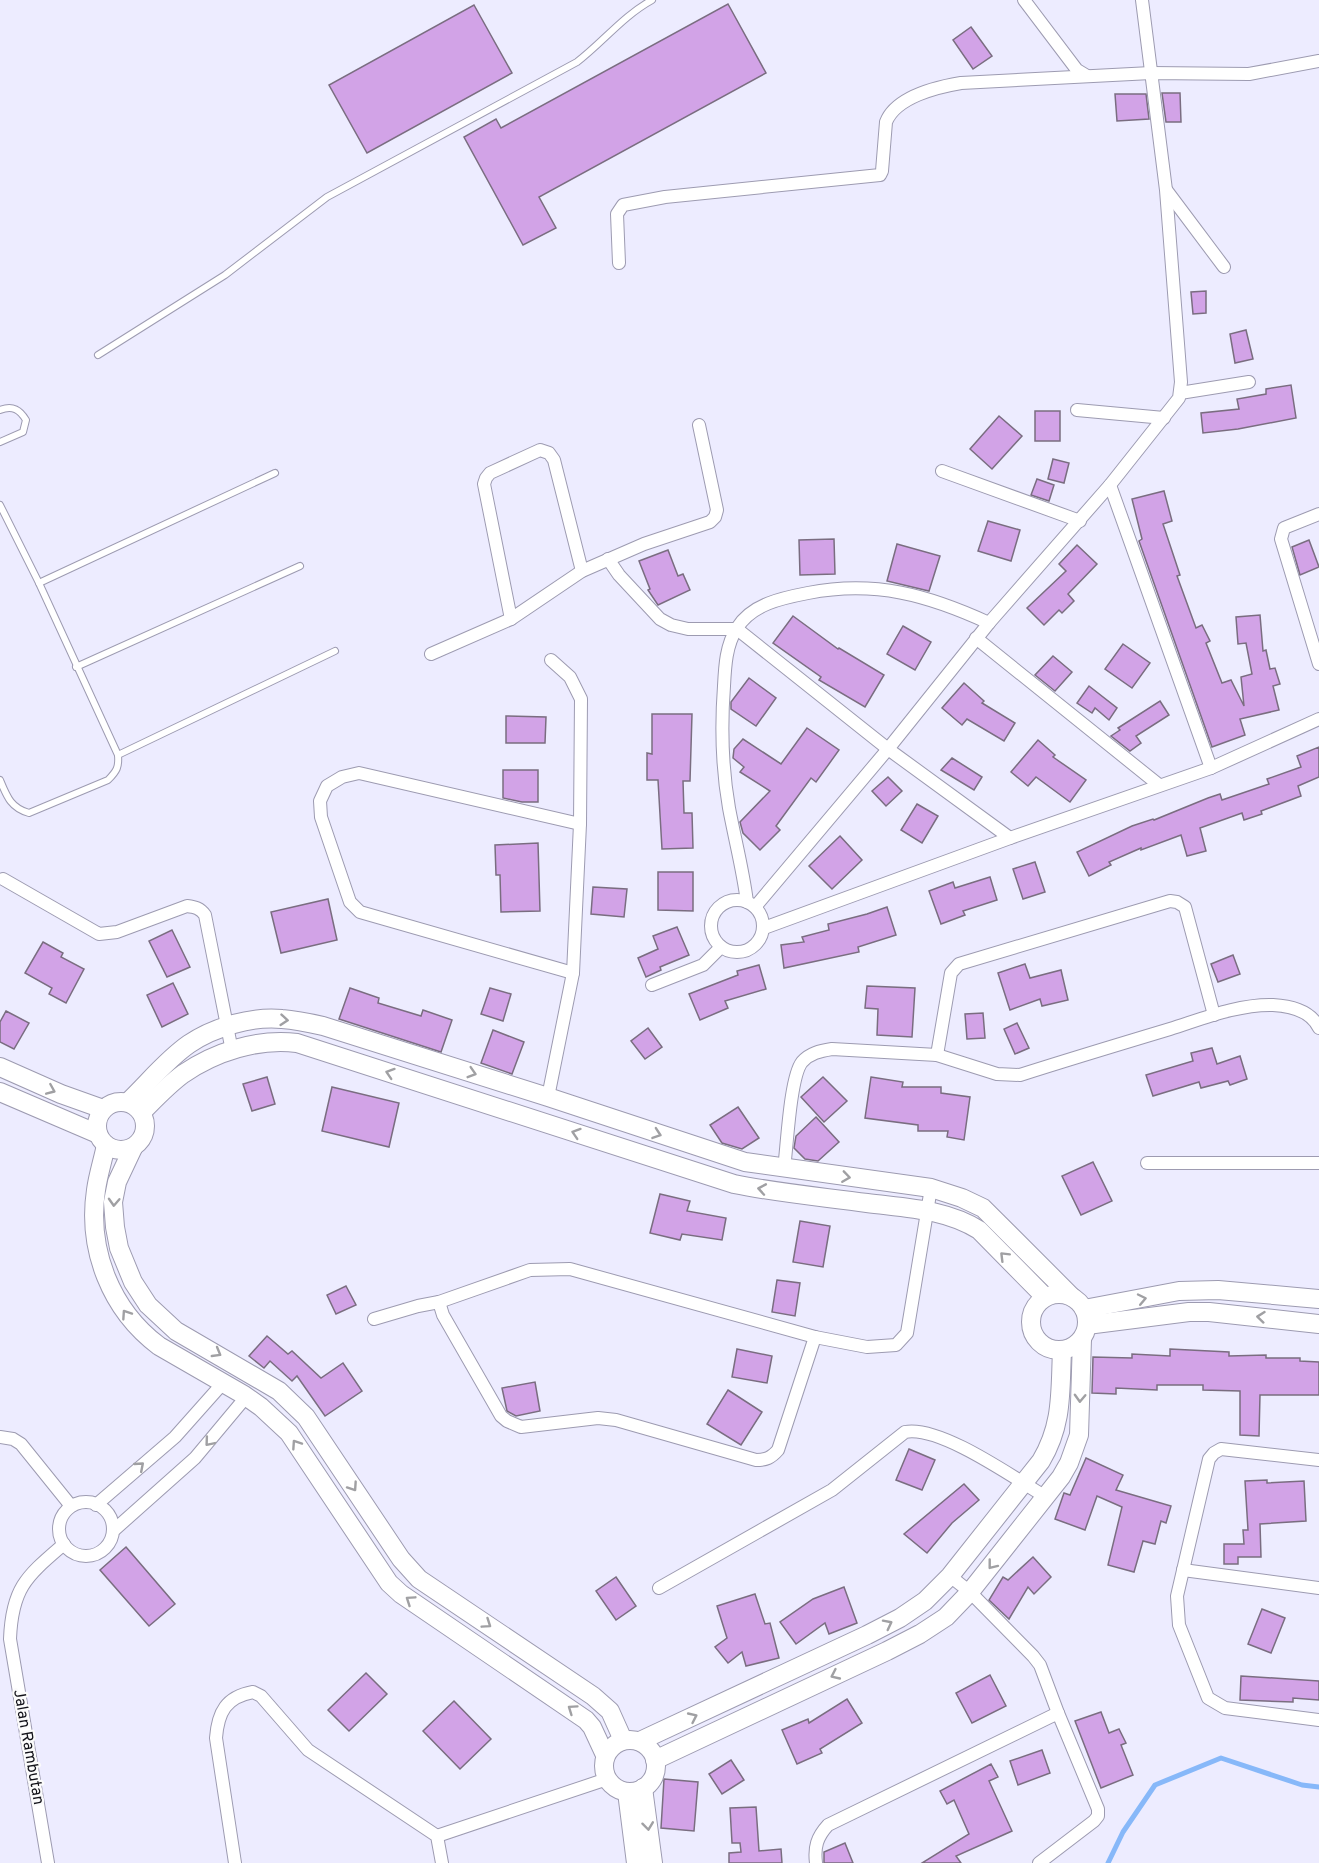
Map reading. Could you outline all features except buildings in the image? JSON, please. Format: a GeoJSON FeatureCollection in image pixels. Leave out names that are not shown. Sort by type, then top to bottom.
{"type":"FeatureCollection","features":[{"type":"Feature","properties":{"kind":"street"},"geometry":{"type":"LineString","coordinates":[[1024,0],[1077,70],[1087,76]]}},
{"type":"Feature","properties":{"kind":"street"},"geometry":{"type":"LineString","coordinates":[[751,904],[888,749],[976,638],[1110,485],[1177,403],[1180,393],[1179,359],[1166,190],[1142,0]]}},
{"type":"Feature","properties":{"kind":"street"},"geometry":{"type":"LineString","coordinates":[[619,263],[617,214],[623,205],[665,197],[880,176],[886,122],[889,115],[898,105],[934,88],[961,83],[1151,73],[1249,74],[1319,61]]}},
{"type":"Feature","properties":{"kind":"street"},"geometry":{"type":"LineString","coordinates":[[1166,190],[1224,267]]}},
{"type":"Feature","properties":{"kind":"street"},"geometry":{"type":"LineString","coordinates":[[1180,393],[1249,382]]}},
{"type":"Feature","properties":{"kind":"street"},"geometry":{"type":"LineString","coordinates":[[1077,410],[1164,418]]}},
{"type":"Feature","properties":{"kind":"street"},"geometry":{"type":"LineString","coordinates":[[431,654],[510,619],[582,571],[644,544],[710,522],[717,510],[699,425]]}},
{"type":"Feature","properties":{"kind":"street"},"geometry":{"type":"LineString","coordinates":[[510,619],[484,484],[490,473],[540,450],[549,453],[554,460],[582,571]]}},
{"type":"Feature","properties":{"kind":"street"},"geometry":{"type":"LineString","coordinates":[[942,471],[1080,520]]}},
{"type":"Feature","properties":{"kind":"street"},"geometry":{"type":"LineString","coordinates":[[1110,485],[1211,768]]}},
{"type":"Feature","properties":{"kind":"street"},"geometry":{"type":"LineString","coordinates":[[1319,514],[1284,528],[1281,539],[1319,664]]}},
{"type":"Feature","properties":{"kind":"street"},"geometry":{"type":"LineString","coordinates":[[608,559],[619,576],[660,619],[671,625],[688,629],[737,628],[888,749],[1010,838]]}},
{"type":"Feature","properties":{"kind":"street"},"geometry":{"type":"LineString","coordinates":[[751,904],[731,901],[717,909],[711,925],[715,940],[721,947],[728,951],[744,952],[758,943],[764,928],[760,913],[751,904],[729,806],[722,733],[725,662],[737,628],[762,606],[784,597],[849,588],[878,589],[919,596],[948,605],[989,623]]}},
{"type":"Feature","properties":{"kind":"street"},"geometry":{"type":"LineString","coordinates":[[976,638],[1159,785]]}},
{"type":"Feature","properties":{"kind":"street"},"geometry":{"type":"LineString","coordinates":[[548,1097],[573,973],[580,824],[580,699],[570,677],[551,660]]}},
{"type":"Feature","properties":{"kind":"street"},"geometry":{"type":"LineString","coordinates":[[764,928],[1010,838],[1211,768],[1319,719]]}},
{"type":"Feature","properties":{"kind":"street"},"geometry":{"type":"LineString","coordinates":[[573,973],[360,912],[350,902],[321,817],[320,801],[327,786],[342,777],[359,772],[580,824]]}},
{"type":"Feature","properties":{"kind":"street"},"geometry":{"type":"LineString","coordinates":[[3,879],[99,934],[117,932],[187,906],[201,910],[205,915],[232,1051]]}},
{"type":"Feature","properties":{"kind":"street"},"geometry":{"type":"LineString","coordinates":[[937,1055],[951,973],[956,966],[1170,901],[1185,907],[1214,1015]]}},
{"type":"Feature","properties":{"kind":"street"},"geometry":{"type":"LineString","coordinates":[[652,984],[704,965],[721,947]]}},
{"type":"Feature","properties":{"kind":"street"},"geometry":{"type":"LineString","coordinates":[[784,1169],[796,1073],[807,1058],[818,1051],[831,1049],[937,1055],[997,1074],[1020,1075],[1214,1015],[1249,1007],[1272,1005],[1295,1008],[1307,1013],[1319,1029]]}},
{"type":"Feature","properties":{"kind":"street"},"geometry":{"type":"LineString","coordinates":[[135,1107],[189,1044],[207,1034],[227,1026],[280,1018],[323,1026],[548,1097],[721,1155],[784,1169],[931,1188],[962,1198],[983,1209],[1081,1317]]}},
{"type":"Feature","properties":{"kind":"street"},"geometry":{"type":"LineString","coordinates":[[135,1107],[204,1061],[232,1051],[272,1042],[297,1043],[734,1184],[777,1192],[927,1210],[950,1216],[979,1230],[1045,1297]]}},
{"type":"Feature","properties":{"kind":"street"},"geometry":{"type":"LineString","coordinates":[[436,1088],[445,1064]]}},
{"type":"Feature","properties":{"kind":"street"},"geometry":{"type":"LineString","coordinates":[[0,1067],[61,1094],[104,1109]]}},
{"type":"Feature","properties":{"kind":"street"},"geometry":{"type":"LineString","coordinates":[[0,1092],[102,1139],[119,1150],[133,1148]]}},
{"type":"Feature","properties":{"kind":"street"},"geometry":{"type":"LineString","coordinates":[[115,1102],[135,1107],[146,1125],[143,1138],[133,1148],[117,1182],[113,1202],[119,1248],[133,1282],[148,1305],[177,1331],[279,1391],[306,1417],[401,1559],[419,1579],[593,1696],[610,1711],[632,1741],[647,1746],[655,1760],[654,1776],[635,1790],[612,1786],[604,1772],[605,1755],[592,1727],[586,1720],[401,1594],[390,1583],[289,1433],[261,1407],[159,1346],[143,1335],[130,1320],[115,1297],[101,1264],[99,1253],[95,1217],[102,1139],[97,1120],[104,1109],[115,1102]]}},
{"type":"Feature","properties":{"kind":"street"},"geometry":{"type":"LineString","coordinates":[[1147,1162],[1319,1163]]}},
{"type":"Feature","properties":{"kind":"street"},"geometry":{"type":"LineString","coordinates":[[374,1319],[439,1302],[530,1270],[570,1269],[815,1337],[877,1348],[896,1345],[907,1333],[931,1188]]}},
{"type":"Feature","properties":{"kind":"street"},"geometry":{"type":"LineString","coordinates":[[1081,1317],[1179,1291],[1218,1290],[1319,1299]]}},
{"type":"Feature","properties":{"kind":"street"},"geometry":{"type":"LineString","coordinates":[[655,1760],[920,1634],[946,1617],[970,1592],[1070,1464],[1079,1435],[1081,1317],[1064,1294],[1045,1297],[1031,1315],[1035,1338],[1046,1348],[1062,1351],[1077,1345],[1081,1317]]}},
{"type":"Feature","properties":{"kind":"street"},"geometry":{"type":"LineString","coordinates":[[439,1302],[443,1315],[501,1416],[515,1425],[529,1427],[598,1418],[615,1420],[756,1460],[772,1457],[778,1450],[815,1337]]}},
{"type":"Feature","properties":{"kind":"street"},"geometry":{"type":"LineString","coordinates":[[1081,1317],[1209,1312],[1319,1324]]}},
{"type":"Feature","properties":{"kind":"street"},"geometry":{"type":"LineString","coordinates":[[143,1335],[161,1319]]}},
{"type":"Feature","properties":{"kind":"street"},"geometry":{"type":"LineString","coordinates":[[605,1755],[610,1748],[632,1741],[900,1618],[925,1601],[950,1576],[1049,1448],[1059,1419],[1062,1351]]}},
{"type":"Feature","properties":{"kind":"street"},"geometry":{"type":"LineString","coordinates":[[96,1505],[175,1437],[223,1383]]}},
{"type":"Feature","properties":{"kind":"street"},"geometry":{"type":"LineString","coordinates":[[113,1531],[109,1515],[96,1505],[88,1503],[72,1506],[62,1520],[60,1528],[64,1544],[77,1554],[94,1555],[107,1546],[113,1531],[195,1458],[246,1397]]}},
{"type":"Feature","properties":{"kind":"street"},"geometry":{"type":"LineString","coordinates":[[659,1588],[832,1490],[905,1432],[915,1430],[931,1434],[957,1445],[1046,1497]]}},
{"type":"Feature","properties":{"kind":"street"},"geometry":{"type":"LineString","coordinates":[[0,1437],[13,1439],[21,1444],[72,1506]]}},
{"type":"Feature","properties":{"kind":"street"},"geometry":{"type":"LineString","coordinates":[[1319,1460],[1221,1449],[1214,1453],[1209,1459],[1178,1596],[1179,1625],[1208,1698],[1225,1708],[1319,1720]]}},
{"type":"Feature","properties":{"kind":"street","name":"Jalan Rambutan"},"geometry":{"type":"LineString","coordinates":[[48,1863],[10,1639],[11,1615],[22,1584],[64,1544]]}},
{"type":"Feature","properties":{"kind":"street"},"geometry":{"type":"LineString","coordinates":[[1184,1570],[1319,1588]]}},
{"type":"Feature","properties":{"kind":"street"},"geometry":{"type":"LineString","coordinates":[[950,1576],[970,1592],[1040,1665],[1098,1809],[1098,1816],[1094,1821],[1039,1863]]}},
{"type":"Feature","properties":{"kind":"street"},"geometry":{"type":"LineString","coordinates":[[235,1863],[216,1738],[217,1724],[223,1710],[232,1699],[253,1692],[261,1696],[308,1750],[437,1836],[442,1863]]}},
{"type":"Feature","properties":{"kind":"street"},"geometry":{"type":"LineString","coordinates":[[816,1863],[816,1843],[828,1825],[1058,1713]]}},
{"type":"Feature","properties":{"kind":"street"},"geometry":{"type":"LineString","coordinates":[[437,1836],[607,1779]]}},
{"type":"Feature","properties":{"kind":"street"},"geometry":{"type":"LineString","coordinates":[[635,1790],[636,1863]]}},
{"type":"Feature","properties":{"kind":"street"},"geometry":{"type":"LineString","coordinates":[[635,1790],[653,1863]]}},
{"type":"Feature","properties":{"kind":"lane"},"geometry":{"type":"LineString","coordinates":[[98,355],[225,275],[327,198],[577,62],[600,45],[625,17],[652,0]]}},
{"type":"Feature","properties":{"kind":"lane"},"geometry":{"type":"LineString","coordinates":[[0,410],[15,408],[26,420],[23,432],[0,442]]}},
{"type":"Feature","properties":{"kind":"lane"},"geometry":{"type":"LineString","coordinates":[[39,583],[275,473]]}},
{"type":"Feature","properties":{"kind":"lane"},"geometry":{"type":"LineString","coordinates":[[0,505],[39,583],[118,754],[119,765],[108,780],[29,813],[17,810],[10,803],[0,780]]}},
{"type":"Feature","properties":{"kind":"lane"},"geometry":{"type":"LineString","coordinates":[[76,667],[300,566]]}},
{"type":"Feature","properties":{"kind":"lane"},"geometry":{"type":"LineString","coordinates":[[118,754],[335,651]]}},
{"type":"Feature","properties":{"kind":"waterway"},"geometry":{"type":"LineString","coordinates":[[1108,1863],[1123,1832],[1155,1785],[1221,1758],[1302,1785],[1319,1787]]}}]}
